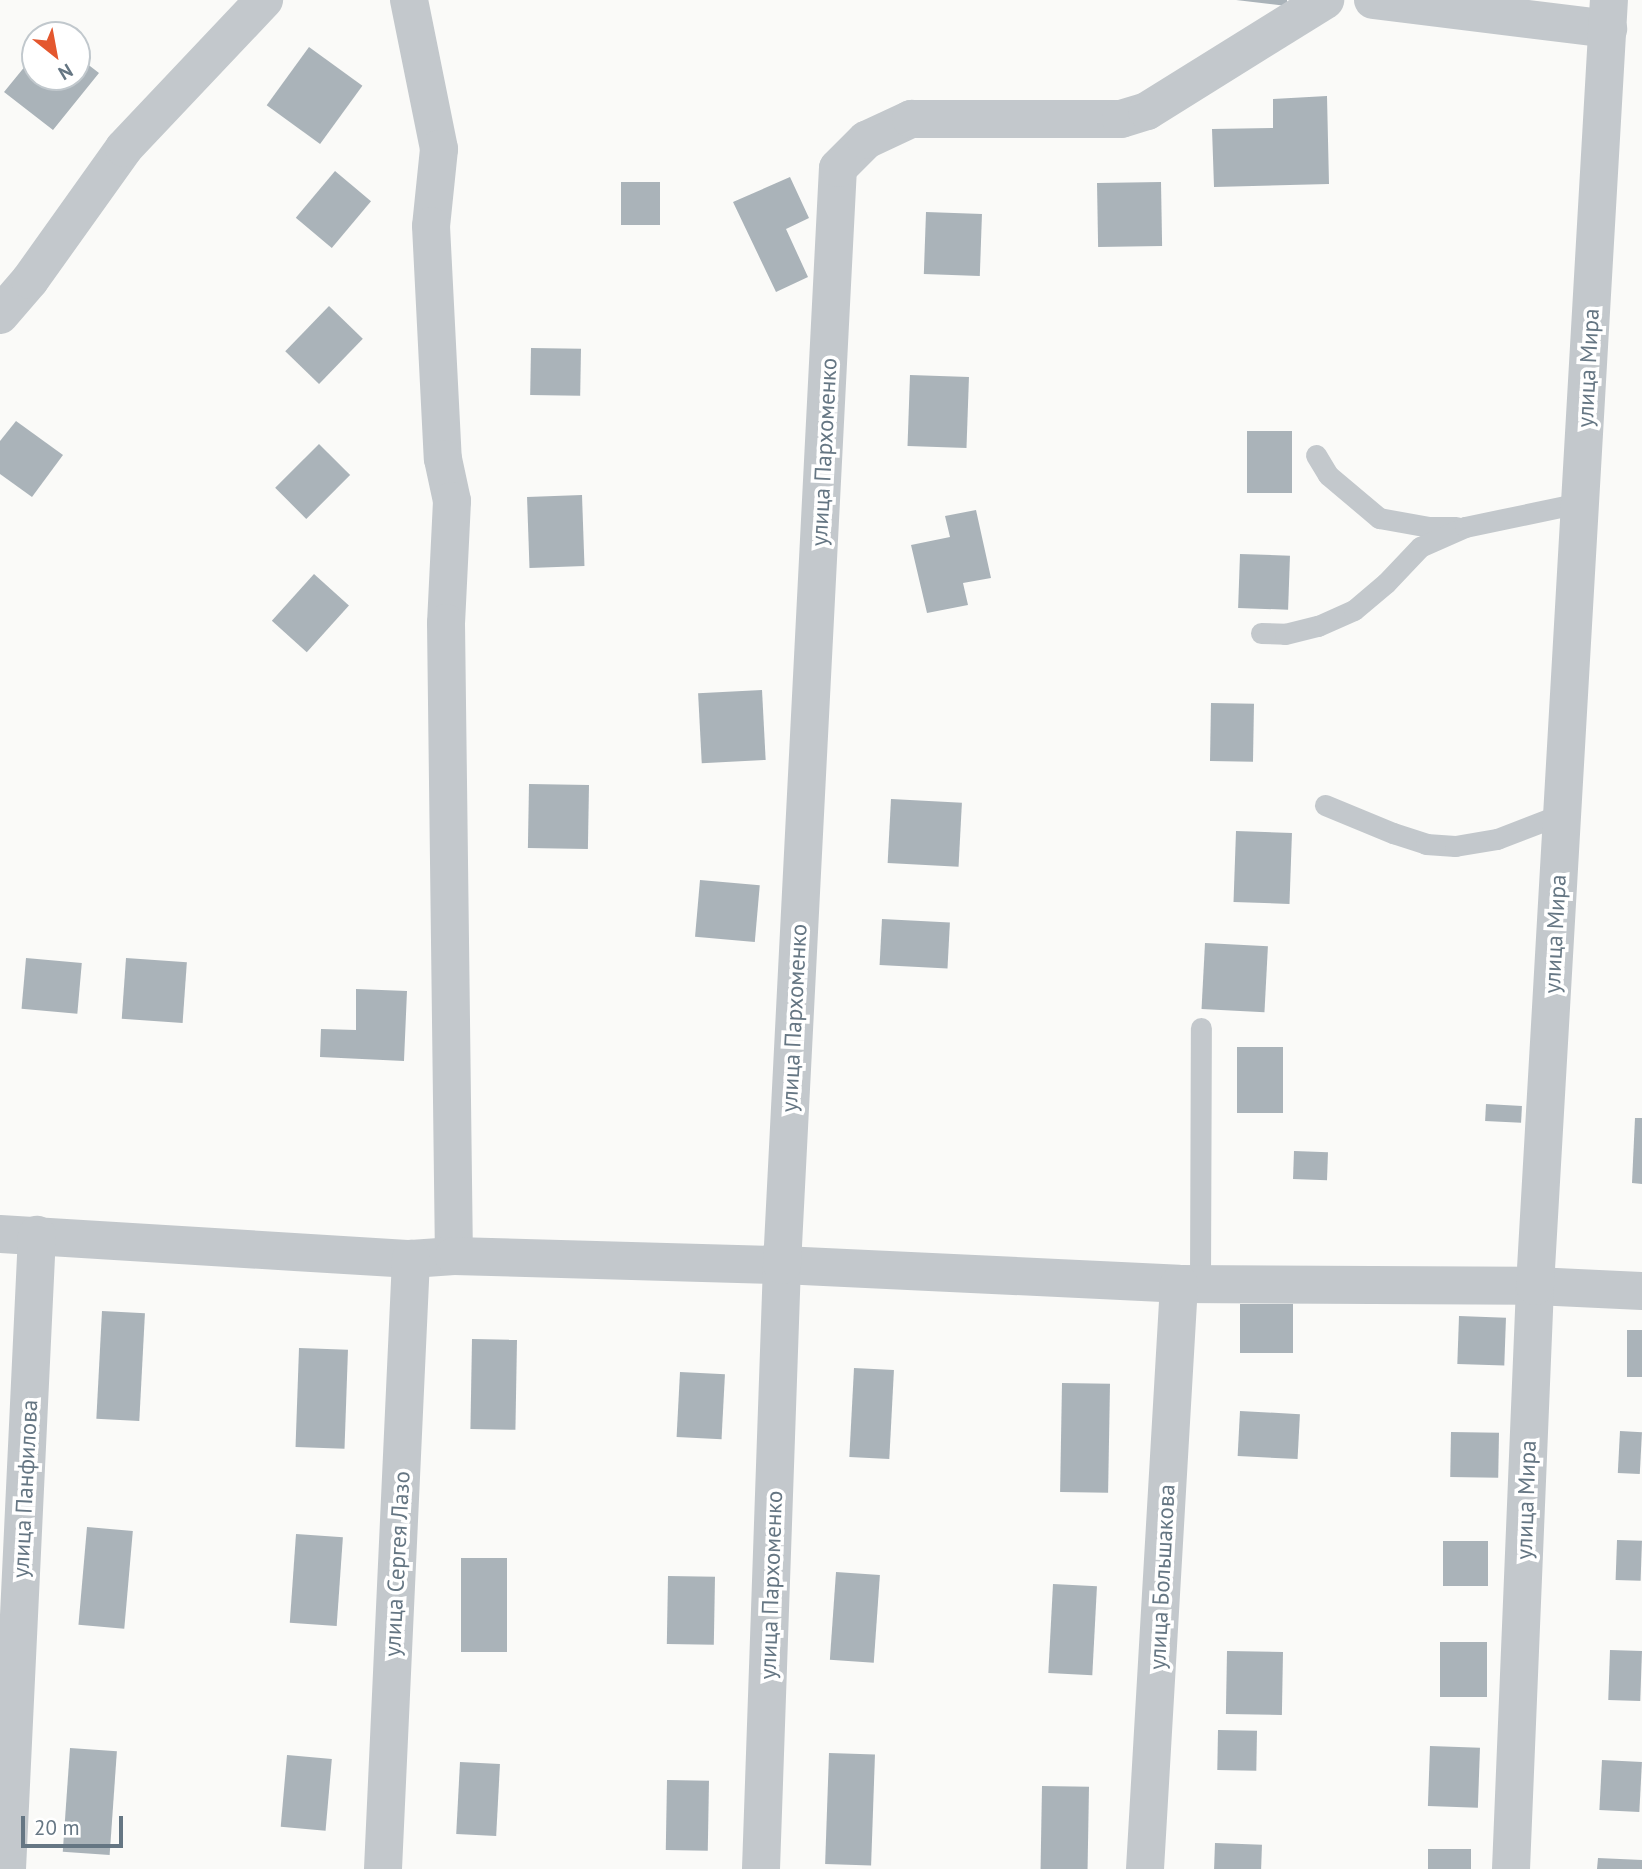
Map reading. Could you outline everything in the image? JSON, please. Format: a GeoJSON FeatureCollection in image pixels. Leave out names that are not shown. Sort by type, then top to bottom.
{"type":"FeatureCollection","features":[{"type":"Feature","properties":{"kind":"street"},"geometry":{"type":"LineString","coordinates":[[0,315],[30,280],[124,148],[264,0]]}},
{"type":"Feature","properties":{"kind":"street"},"geometry":{"type":"LineString","coordinates":[[409,0],[439,149],[431,226],[443,459],[452,501],[446,623],[454,1256]]}},
{"type":"Feature","properties":{"kind":"street","name":"улица Пархоменко"},"geometry":{"type":"LineString","coordinates":[[761,1869],[782,1265],[838,168],[866,140],[911,119],[1121,119],[1147,111],[1325,0]]}},
{"type":"Feature","properties":{"kind":"street"},"geometry":{"type":"LineString","coordinates":[[1373,0],[1608,15]]}},
{"type":"Feature","properties":{"kind":"street","name":"улица Мира"},"geometry":{"type":"LineString","coordinates":[[1511,1869],[1535,1286],[1608,15]]}},
{"type":"Feature","properties":{"kind":"street"},"geometry":{"type":"LineString","coordinates":[[18,1234],[411,1259],[454,1256],[782,1265],[1189,1284],[1535,1286],[1642,1291]]}},
{"type":"Feature","properties":{"kind":"street","name":"улица Панфилова"},"geometry":{"type":"LineString","coordinates":[[7,1869],[18,1234]]}},
{"type":"Feature","properties":{"kind":"street","name":"улица Сергея Лазо"},"geometry":{"type":"LineString","coordinates":[[383,1869],[411,1259]]}},
{"type":"Feature","properties":{"kind":"street","name":"улица Большакова"},"geometry":{"type":"LineString","coordinates":[[1145,1869],[1189,1284]]}},
{"type":"Feature","properties":{"kind":"lane"},"geometry":{"type":"LineString","coordinates":[[1316,455],[1328,475],[1380,518],[1429,527],[1465,527]]}},
{"type":"Feature","properties":{"kind":"lane"},"geometry":{"type":"LineString","coordinates":[[1261,633],[1285,634],[1307,629],[1354,610],[1386,583],[1419,547],[1465,527],[1580,503]]}},
{"type":"Feature","properties":{"kind":"lane"},"geometry":{"type":"LineString","coordinates":[[1325,805],[1393,834],[1426,844],[1455,846],[1497,839],[1562,814]]}},
{"type":"Feature","properties":{"kind":"lane"},"geometry":{"type":"LineString","coordinates":[[1189,1284],[1201,1028]]}},
{"type":"Feature","properties":{"kind":"building"},"geometry":{"type":"Polygon","coordinates":[[[1236,0],[1287,0],[1287,6],[1236,0]]]}},
{"type":"Feature","properties":{"kind":"building"},"geometry":{"type":"Polygon","coordinates":[[[309,47],[362,86],[320,144],[267,105],[309,47]]]}},
{"type":"Feature","properties":{"kind":"building"},"geometry":{"type":"Polygon","coordinates":[[[91,67],[99,73],[91,83],[91,67]]]}},
{"type":"Feature","properties":{"kind":"building"},"geometry":{"type":"Polygon","coordinates":[[[21,71],[21,91],[84,91],[53,130],[4,92],[21,71]]]}},
{"type":"Feature","properties":{"kind":"building"},"geometry":{"type":"Polygon","coordinates":[[[1327,96],[1329,184],[1214,187],[1212,129],[1273,128],[1273,99],[1327,96]]]}},
{"type":"Feature","properties":{"kind":"building"},"geometry":{"type":"Polygon","coordinates":[[[335,171],[371,201],[332,248],[296,218],[335,171]]]}},
{"type":"Feature","properties":{"kind":"building"},"geometry":{"type":"Polygon","coordinates":[[[790,177],[809,218],[786,229],[808,277],[776,292],[733,202],[790,177]]]}},
{"type":"Feature","properties":{"kind":"building"},"geometry":{"type":"Polygon","coordinates":[[[621,182],[660,182],[660,225],[621,225],[621,182]]]}},
{"type":"Feature","properties":{"kind":"building"},"geometry":{"type":"Polygon","coordinates":[[[1161,182],[1162,246],[1098,247],[1097,183],[1161,182]]]}},
{"type":"Feature","properties":{"kind":"building"},"geometry":{"type":"Polygon","coordinates":[[[926,212],[982,214],[980,276],[924,274],[926,212]]]}},
{"type":"Feature","properties":{"kind":"building"},"geometry":{"type":"Polygon","coordinates":[[[329,306],[363,339],[319,384],[285,351],[329,306]]]}},
{"type":"Feature","properties":{"kind":"building"},"geometry":{"type":"Polygon","coordinates":[[[531,348],[581,349],[580,396],[530,395],[531,348]]]}},
{"type":"Feature","properties":{"kind":"building"},"geometry":{"type":"Polygon","coordinates":[[[910,375],[969,377],[966,448],[908,446],[910,375]]]}},
{"type":"Feature","properties":{"kind":"building"},"geometry":{"type":"Polygon","coordinates":[[[16,421],[63,455],[32,497],[0,474],[0,441],[16,421]]]}},
{"type":"Feature","properties":{"kind":"building"},"geometry":{"type":"Polygon","coordinates":[[[1247,431],[1292,431],[1292,493],[1247,493],[1247,431]]]}},
{"type":"Feature","properties":{"kind":"building"},"geometry":{"type":"Polygon","coordinates":[[[319,444],[350,475],[306,519],[275,488],[319,444]]]}},
{"type":"Feature","properties":{"kind":"building"},"geometry":{"type":"Polygon","coordinates":[[[582,495],[584,566],[530,568],[527,497],[582,495]]]}},
{"type":"Feature","properties":{"kind":"building"},"geometry":{"type":"Polygon","coordinates":[[[976,510],[991,578],[963,583],[968,605],[927,613],[911,545],[950,537],[945,516],[976,510]]]}},
{"type":"Feature","properties":{"kind":"building"},"geometry":{"type":"Polygon","coordinates":[[[1240,554],[1290,556],[1288,610],[1238,608],[1240,554]]]}},
{"type":"Feature","properties":{"kind":"building"},"geometry":{"type":"Polygon","coordinates":[[[314,574],[349,605],[307,652],[272,621],[314,574]]]}},
{"type":"Feature","properties":{"kind":"building"},"geometry":{"type":"Polygon","coordinates":[[[762,690],[766,760],[702,763],[698,693],[762,690]]]}},
{"type":"Feature","properties":{"kind":"building"},"geometry":{"type":"Polygon","coordinates":[[[1211,703],[1254,704],[1253,762],[1210,761],[1211,703]]]}},
{"type":"Feature","properties":{"kind":"building"},"geometry":{"type":"Polygon","coordinates":[[[529,784],[589,785],[588,849],[528,848],[529,784]]]}},
{"type":"Feature","properties":{"kind":"building"},"geometry":{"type":"Polygon","coordinates":[[[891,799],[962,803],[959,867],[888,863],[891,799]]]}},
{"type":"Feature","properties":{"kind":"building"},"geometry":{"type":"Polygon","coordinates":[[[1236,831],[1292,833],[1289,904],[1234,902],[1236,831]]]}},
{"type":"Feature","properties":{"kind":"building"},"geometry":{"type":"Polygon","coordinates":[[[700,880],[760,885],[755,942],[695,937],[700,880]]]}},
{"type":"Feature","properties":{"kind":"building"},"geometry":{"type":"Polygon","coordinates":[[[882,919],[950,923],[947,968],[880,965],[882,919]]]}},
{"type":"Feature","properties":{"kind":"building"},"geometry":{"type":"Polygon","coordinates":[[[1205,943],[1268,946],[1264,1012],[1202,1009],[1205,943]]]}},
{"type":"Feature","properties":{"kind":"building"},"geometry":{"type":"Polygon","coordinates":[[[26,958],[82,963],[77,1014],[22,1009],[26,958]]]}},
{"type":"Feature","properties":{"kind":"building"},"geometry":{"type":"Polygon","coordinates":[[[126,958],[187,962],[183,1023],[122,1019],[126,958]]]}},
{"type":"Feature","properties":{"kind":"building"},"geometry":{"type":"Polygon","coordinates":[[[356,989],[407,991],[404,1061],[320,1057],[321,1029],[356,1030],[356,989]]]}},
{"type":"Feature","properties":{"kind":"building"},"geometry":{"type":"Polygon","coordinates":[[[1237,1047],[1283,1047],[1283,1113],[1237,1113],[1237,1047]]]}},
{"type":"Feature","properties":{"kind":"building"},"geometry":{"type":"Polygon","coordinates":[[[1486,1104],[1522,1106],[1521,1123],[1485,1121],[1486,1104]]]}},
{"type":"Feature","properties":{"kind":"building"},"geometry":{"type":"Polygon","coordinates":[[[1635,1118],[1642,1118],[1642,1184],[1632,1183],[1635,1118]]]}},
{"type":"Feature","properties":{"kind":"building"},"geometry":{"type":"Polygon","coordinates":[[[1294,1151],[1328,1152],[1327,1180],[1293,1179],[1294,1151]]]}},
{"type":"Feature","properties":{"kind":"building"},"geometry":{"type":"Polygon","coordinates":[[[1240,1304],[1293,1304],[1293,1353],[1240,1353],[1240,1304]]]}},
{"type":"Feature","properties":{"kind":"building"},"geometry":{"type":"Polygon","coordinates":[[[102,1311],[145,1313],[139,1421],[96,1419],[102,1311]]]}},
{"type":"Feature","properties":{"kind":"building"},"geometry":{"type":"Polygon","coordinates":[[[1459,1316],[1506,1318],[1504,1366],[1457,1364],[1459,1316]]]}},
{"type":"Feature","properties":{"kind":"building"},"geometry":{"type":"Polygon","coordinates":[[[1627,1330],[1642,1330],[1642,1377],[1627,1377],[1627,1330]]]}},
{"type":"Feature","properties":{"kind":"building"},"geometry":{"type":"Polygon","coordinates":[[[472,1339],[517,1340],[515,1430],[470,1429],[472,1339]]]}},
{"type":"Feature","properties":{"kind":"building"},"geometry":{"type":"Polygon","coordinates":[[[299,1348],[348,1350],[345,1449],[296,1447],[299,1348]]]}},
{"type":"Feature","properties":{"kind":"building"},"geometry":{"type":"Polygon","coordinates":[[[854,1368],[894,1370],[889,1459],[849,1457],[854,1368]]]}},
{"type":"Feature","properties":{"kind":"building"},"geometry":{"type":"Polygon","coordinates":[[[680,1372],[725,1374],[722,1439],[677,1437],[680,1372]]]}},
{"type":"Feature","properties":{"kind":"building"},"geometry":{"type":"Polygon","coordinates":[[[1062,1383],[1110,1384],[1108,1493],[1060,1492],[1062,1383]]]}},
{"type":"Feature","properties":{"kind":"building"},"geometry":{"type":"Polygon","coordinates":[[[1240,1411],[1300,1414],[1298,1459],[1238,1456],[1240,1411]]]}},
{"type":"Feature","properties":{"kind":"building"},"geometry":{"type":"Polygon","coordinates":[[[1620,1431],[1642,1432],[1640,1474],[1618,1473],[1620,1431]]]}},
{"type":"Feature","properties":{"kind":"building"},"geometry":{"type":"Polygon","coordinates":[[[1451,1432],[1499,1433],[1498,1478],[1450,1477],[1451,1432]]]}},
{"type":"Feature","properties":{"kind":"building"},"geometry":{"type":"Polygon","coordinates":[[[87,1527],[133,1531],[124,1629],[78,1625],[87,1527]]]}},
{"type":"Feature","properties":{"kind":"building"},"geometry":{"type":"Polygon","coordinates":[[[296,1534],[343,1537],[337,1626],[290,1623],[296,1534]]]}},
{"type":"Feature","properties":{"kind":"building"},"geometry":{"type":"Polygon","coordinates":[[[1617,1540],[1642,1541],[1641,1581],[1616,1580],[1617,1540]]]}},
{"type":"Feature","properties":{"kind":"building"},"geometry":{"type":"Polygon","coordinates":[[[1443,1541],[1488,1541],[1488,1586],[1443,1586],[1443,1541]]]}},
{"type":"Feature","properties":{"kind":"building"},"geometry":{"type":"Polygon","coordinates":[[[461,1558],[507,1558],[507,1652],[461,1652],[461,1558]]]}},
{"type":"Feature","properties":{"kind":"building"},"geometry":{"type":"Polygon","coordinates":[[[836,1572],[880,1575],[874,1663],[830,1660],[836,1572]]]}},
{"type":"Feature","properties":{"kind":"building"},"geometry":{"type":"Polygon","coordinates":[[[668,1576],[715,1577],[714,1645],[667,1644],[668,1576]]]}},
{"type":"Feature","properties":{"kind":"building"},"geometry":{"type":"Polygon","coordinates":[[[1053,1584],[1097,1586],[1092,1675],[1048,1673],[1053,1584]]]}},
{"type":"Feature","properties":{"kind":"building"},"geometry":{"type":"Polygon","coordinates":[[[1440,1642],[1487,1642],[1487,1697],[1440,1697],[1440,1642]]]}},
{"type":"Feature","properties":{"kind":"building"},"geometry":{"type":"Polygon","coordinates":[[[1610,1650],[1642,1651],[1640,1701],[1608,1700],[1610,1650]]]}},
{"type":"Feature","properties":{"kind":"building"},"geometry":{"type":"Polygon","coordinates":[[[1227,1651],[1283,1652],[1282,1715],[1226,1714],[1227,1651]]]}},
{"type":"Feature","properties":{"kind":"building"},"geometry":{"type":"Polygon","coordinates":[[[1218,1730],[1257,1731],[1256,1771],[1217,1770],[1218,1730]]]}},
{"type":"Feature","properties":{"kind":"building"},"geometry":{"type":"Polygon","coordinates":[[[1430,1746],[1480,1748],[1478,1808],[1428,1806],[1430,1746]]]}},
{"type":"Feature","properties":{"kind":"building"},"geometry":{"type":"Polygon","coordinates":[[[70,1748],[117,1751],[110,1855],[63,1852],[70,1748]]]}},
{"type":"Feature","properties":{"kind":"building"},"geometry":{"type":"Polygon","coordinates":[[[829,1753],[875,1755],[871,1866],[825,1864],[829,1753]]]}},
{"type":"Feature","properties":{"kind":"building"},"geometry":{"type":"Polygon","coordinates":[[[287,1755],[332,1759],[326,1831],[281,1827],[287,1755]]]}},
{"type":"Feature","properties":{"kind":"building"},"geometry":{"type":"Polygon","coordinates":[[[1602,1760],[1642,1762],[1639,1812],[1599,1810],[1602,1760]]]}},
{"type":"Feature","properties":{"kind":"building"},"geometry":{"type":"Polygon","coordinates":[[[460,1762],[500,1764],[496,1836],[456,1834],[460,1762]]]}},
{"type":"Feature","properties":{"kind":"building"},"geometry":{"type":"Polygon","coordinates":[[[667,1780],[709,1781],[708,1851],[666,1850],[667,1780]]]}},
{"type":"Feature","properties":{"kind":"building"},"geometry":{"type":"Polygon","coordinates":[[[1042,1786],[1089,1787],[1088,1869],[1041,1869],[1042,1786]]]}},
{"type":"Feature","properties":{"kind":"building"},"geometry":{"type":"Polygon","coordinates":[[[1215,1843],[1262,1845],[1261,1869],[1214,1869],[1215,1843]]]}},
{"type":"Feature","properties":{"kind":"building"},"geometry":{"type":"Polygon","coordinates":[[[1428,1849],[1471,1849],[1471,1869],[1428,1869],[1428,1849]]]}},
{"type":"Feature","properties":{"kind":"building"},"geometry":{"type":"Polygon","coordinates":[[[1598,1858],[1642,1860],[1642,1869],[1597,1869],[1598,1858]]]}}]}
